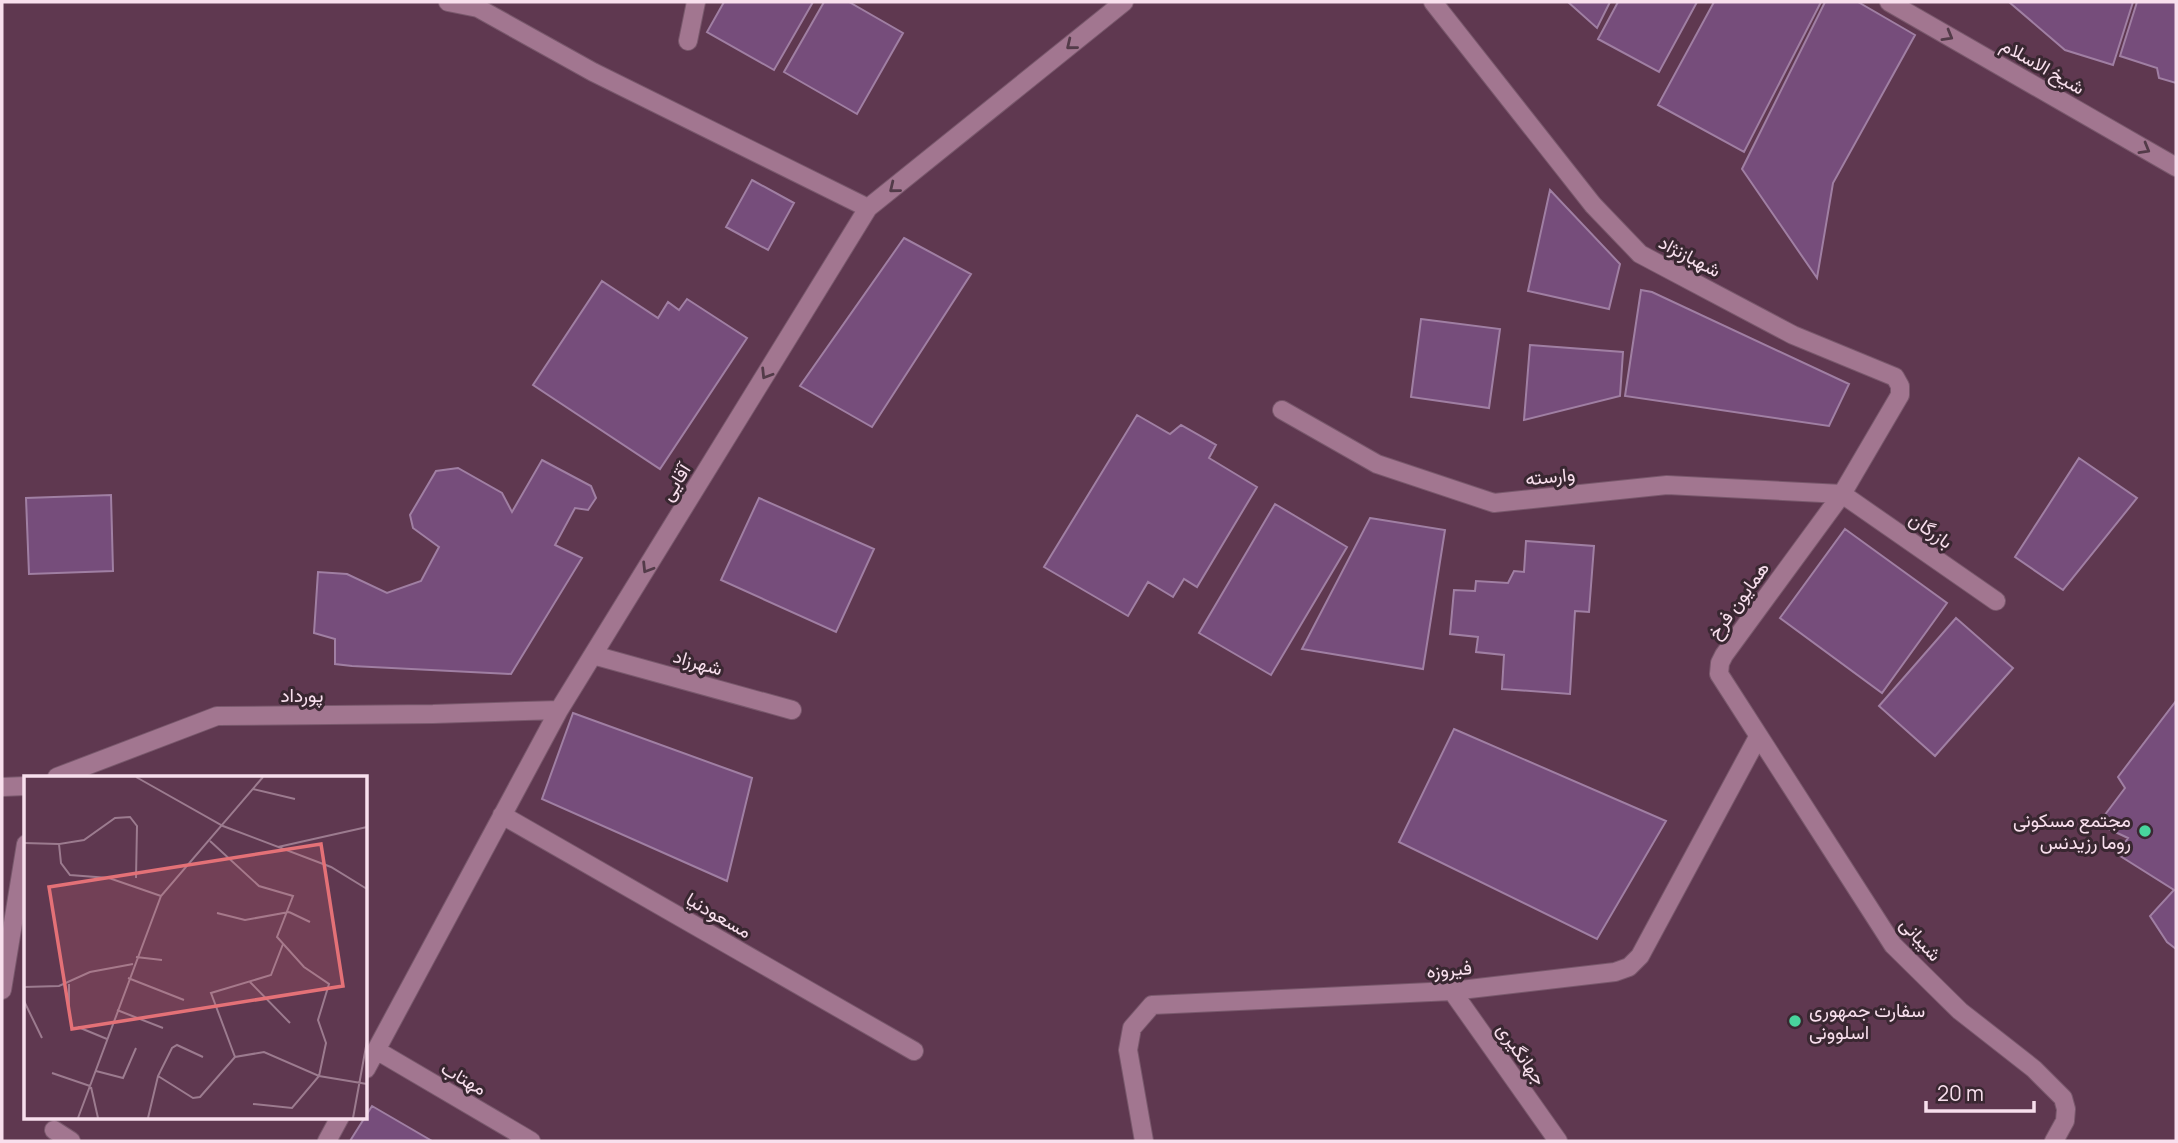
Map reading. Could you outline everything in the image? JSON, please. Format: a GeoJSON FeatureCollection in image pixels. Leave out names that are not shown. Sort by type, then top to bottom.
{"type":"FeatureCollection","features":[{"type":"Feature","properties":{"kind":"street"},"geometry":{"type":"LineString","coordinates":[[449,2],[478,8],[593,72],[868,208]]}},
{"type":"Feature","properties":{"kind":"street"},"geometry":{"type":"LineString","coordinates":[[688,41],[696,2]]}},
{"type":"Feature","properties":{"kind":"street","name":"آقایی"},"geometry":{"type":"LineString","coordinates":[[368,1065],[559,710],[868,208],[1124,2]]}},
{"type":"Feature","properties":{"kind":"street","name":"شهبازنژاد"},"geometry":{"type":"LineString","coordinates":[[1433,2],[1592,205],[1640,254],[1793,335],[1895,377],[1900,395],[1842,494]]}},
{"type":"Feature","properties":{"kind":"street","name":"شیخ الاسلام"},"geometry":{"type":"LineString","coordinates":[[1889,2],[2176,167]]}},
{"type":"Feature","properties":{"kind":"street","name":"وارسته"},"geometry":{"type":"LineString","coordinates":[[1282,410],[1377,464],[1494,503],[1667,485],[1842,494]]}},
{"type":"Feature","properties":{"kind":"street","name":"بازرگان"},"geometry":{"type":"LineString","coordinates":[[1842,494],[1996,601]]}},
{"type":"Feature","properties":{"kind":"street","name":"همایون فرخ"},"geometry":{"type":"LineString","coordinates":[[1758,737],[1719,674],[1720,663],[1842,494]]}},
{"type":"Feature","properties":{"kind":"street","name":"شهرزاد"},"geometry":{"type":"LineString","coordinates":[[593,655],[792,710]]}},
{"type":"Feature","properties":{"kind":"street","name":"پورداد"},"geometry":{"type":"LineString","coordinates":[[60,776],[217,716],[433,715],[559,710]]}},
{"type":"Feature","properties":{"kind":"street","name":"فیروزه"},"geometry":{"type":"LineString","coordinates":[[1144,1141],[1128,1050],[1132,1028],[1152,1006],[1452,991],[1615,972],[1629,967],[1640,956],[1758,737]]}},
{"type":"Feature","properties":{"kind":"street","name":"شیبانی"},"geometry":{"type":"LineString","coordinates":[[1758,737],[1893,945],[1960,1011],[2034,1069],[2063,1098],[2065,1121],[2054,1141]]}},
{"type":"Feature","properties":{"kind":"street"},"geometry":{"type":"LineString","coordinates":[[2,787],[24,786]]}},
{"type":"Feature","properties":{"kind":"street","name":"مسعودنیا"},"geometry":{"type":"LineString","coordinates":[[502,815],[914,1051]]}},
{"type":"Feature","properties":{"kind":"street"},"geometry":{"type":"LineString","coordinates":[[2,990],[24,856]]}},
{"type":"Feature","properties":{"kind":"street","name":"جهانگیری"},"geometry":{"type":"LineString","coordinates":[[1452,991],[1558,1141]]}},
{"type":"Feature","properties":{"kind":"street","name":"مهتاب"},"geometry":{"type":"LineString","coordinates":[[376,1051],[531,1141]]}},
{"type":"Feature","properties":{"kind":"street"},"geometry":{"type":"LineString","coordinates":[[327,1141],[339,1118]]}},
{"type":"Feature","properties":{"kind":"street"},"geometry":{"type":"LineString","coordinates":[[54,1130],[71,1141]]}},
{"type":"Feature","properties":{"kind":"building"},"geometry":{"type":"Polygon","coordinates":[[[724,2],[813,2],[774,70],[707,32],[724,2]]]}},
{"type":"Feature","properties":{"kind":"building"},"geometry":{"type":"Polygon","coordinates":[[[824,2],[849,2],[903,33],[857,114],[784,72],[824,2]]]}},
{"type":"Feature","properties":{"kind":"building"},"geometry":{"type":"Polygon","coordinates":[[[1568,2],[1610,2],[1597,28],[1568,2]]]}},
{"type":"Feature","properties":{"kind":"building"},"geometry":{"type":"Polygon","coordinates":[[[1618,2],[1697,2],[1659,72],[1598,39],[1618,2]]]}},
{"type":"Feature","properties":{"kind":"building"},"geometry":{"type":"Polygon","coordinates":[[[1714,2],[1821,2],[1744,152],[1658,105],[1714,2]]]}},
{"type":"Feature","properties":{"kind":"building"},"geometry":{"type":"Polygon","coordinates":[[[1825,2],[1858,2],[1915,35],[1833,183],[1817,278],[1742,169],[1825,2]]]}},
{"type":"Feature","properties":{"kind":"building"},"geometry":{"type":"Polygon","coordinates":[[[2009,2],[2133,2],[2113,65],[2065,50],[2009,2]]]}},
{"type":"Feature","properties":{"kind":"building"},"geometry":{"type":"Polygon","coordinates":[[[2137,2],[2176,2],[2176,83],[2159,78],[2157,68],[2120,56],[2137,2]]]}},
{"type":"Feature","properties":{"kind":"building"},"geometry":{"type":"Polygon","coordinates":[[[752,180],[794,203],[768,250],[726,227],[752,180]]]}},
{"type":"Feature","properties":{"kind":"building"},"geometry":{"type":"Polygon","coordinates":[[[1550,190],[1620,264],[1609,309],[1528,291],[1550,190]]]}},
{"type":"Feature","properties":{"kind":"building"},"geometry":{"type":"Polygon","coordinates":[[[904,238],[971,274],[872,427],[800,386],[904,238]]]}},
{"type":"Feature","properties":{"kind":"building"},"geometry":{"type":"Polygon","coordinates":[[[602,281],[658,318],[668,302],[679,310],[687,299],[747,338],[660,469],[533,385],[602,281]]]}},
{"type":"Feature","properties":{"kind":"building"},"geometry":{"type":"Polygon","coordinates":[[[1641,290],[1652,292],[1849,384],[1829,426],[1625,396],[1641,290]]]}},
{"type":"Feature","properties":{"kind":"building"},"geometry":{"type":"Polygon","coordinates":[[[1421,319],[1500,329],[1489,408],[1411,397],[1421,319]]]}},
{"type":"Feature","properties":{"kind":"building"},"geometry":{"type":"Polygon","coordinates":[[[1530,345],[1623,352],[1620,396],[1524,420],[1530,345]]]}},
{"type":"Feature","properties":{"kind":"building"},"geometry":{"type":"Polygon","coordinates":[[[1137,415],[1170,434],[1181,425],[1216,445],[1209,458],[1257,487],[1197,587],[1184,579],[1173,597],[1148,582],[1128,616],[1044,567],[1137,415]]]}},
{"type":"Feature","properties":{"kind":"building"},"geometry":{"type":"Polygon","coordinates":[[[2079,458],[2137,498],[2063,590],[2015,557],[2079,458]]]}},
{"type":"Feature","properties":{"kind":"building"},"geometry":{"type":"Polygon","coordinates":[[[542,460],[591,486],[596,498],[588,510],[575,508],[555,545],[582,558],[511,674],[335,664],[335,639],[314,633],[318,572],[347,574],[387,593],[421,581],[439,547],[413,528],[410,515],[436,471],[458,468],[502,493],[512,512],[542,460]]]}},
{"type":"Feature","properties":{"kind":"building"},"geometry":{"type":"Polygon","coordinates":[[[111,495],[113,571],[29,574],[26,498],[111,495]]]}},
{"type":"Feature","properties":{"kind":"building"},"geometry":{"type":"Polygon","coordinates":[[[759,498],[874,549],[836,632],[721,580],[759,498]]]}},
{"type":"Feature","properties":{"kind":"building"},"geometry":{"type":"Polygon","coordinates":[[[1275,504],[1347,547],[1271,675],[1199,633],[1275,504]]]}},
{"type":"Feature","properties":{"kind":"building"},"geometry":{"type":"Polygon","coordinates":[[[1370,518],[1445,530],[1423,669],[1302,649],[1370,518]]]}},
{"type":"Feature","properties":{"kind":"building"},"geometry":{"type":"Polygon","coordinates":[[[1845,529],[1947,603],[1882,693],[1780,618],[1845,529]]]}},
{"type":"Feature","properties":{"kind":"building"},"geometry":{"type":"Polygon","coordinates":[[[1526,541],[1594,546],[1589,612],[1575,611],[1570,694],[1502,689],[1504,655],[1476,652],[1478,637],[1450,634],[1454,590],[1475,591],[1476,581],[1508,583],[1514,571],[1524,572],[1526,541]]]}},
{"type":"Feature","properties":{"kind":"building"},"geometry":{"type":"Polygon","coordinates":[[[1956,618],[2013,668],[1935,756],[1879,706],[1956,618]]]}},
{"type":"Feature","properties":{"kind":"building","name":"مجتمع مسکونی روما رزیدنس"},"geometry":{"type":"Polygon","coordinates":[[[2176,701],[2176,949],[2167,942],[2150,916],[2174,890],[2117,854],[2128,838],[2098,824],[2125,788],[2118,777],[2176,701]]]}},
{"type":"Feature","properties":{"kind":"building"},"geometry":{"type":"Polygon","coordinates":[[[573,713],[752,778],[727,881],[542,799],[573,713]]]}},
{"type":"Feature","properties":{"kind":"building"},"geometry":{"type":"Polygon","coordinates":[[[1454,729],[1666,821],[1597,939],[1399,842],[1454,729]]]}},
{"type":"Feature","properties":{"kind":"building"},"geometry":{"type":"Polygon","coordinates":[[[372,1106],[432,1141],[350,1141],[364,1118],[368,1118],[372,1106]]]}},
{"type":"Feature","properties":{"kind":"place","name":"مجتمع مسکونی روما رزیدنس"},"geometry":{"type":"Point","coordinates":[2145,831]}},
{"type":"Feature","properties":{"kind":"place","name":"سفارت جمهوری اسلوونی"},"geometry":{"type":"Point","coordinates":[1795,1021]}}]}
